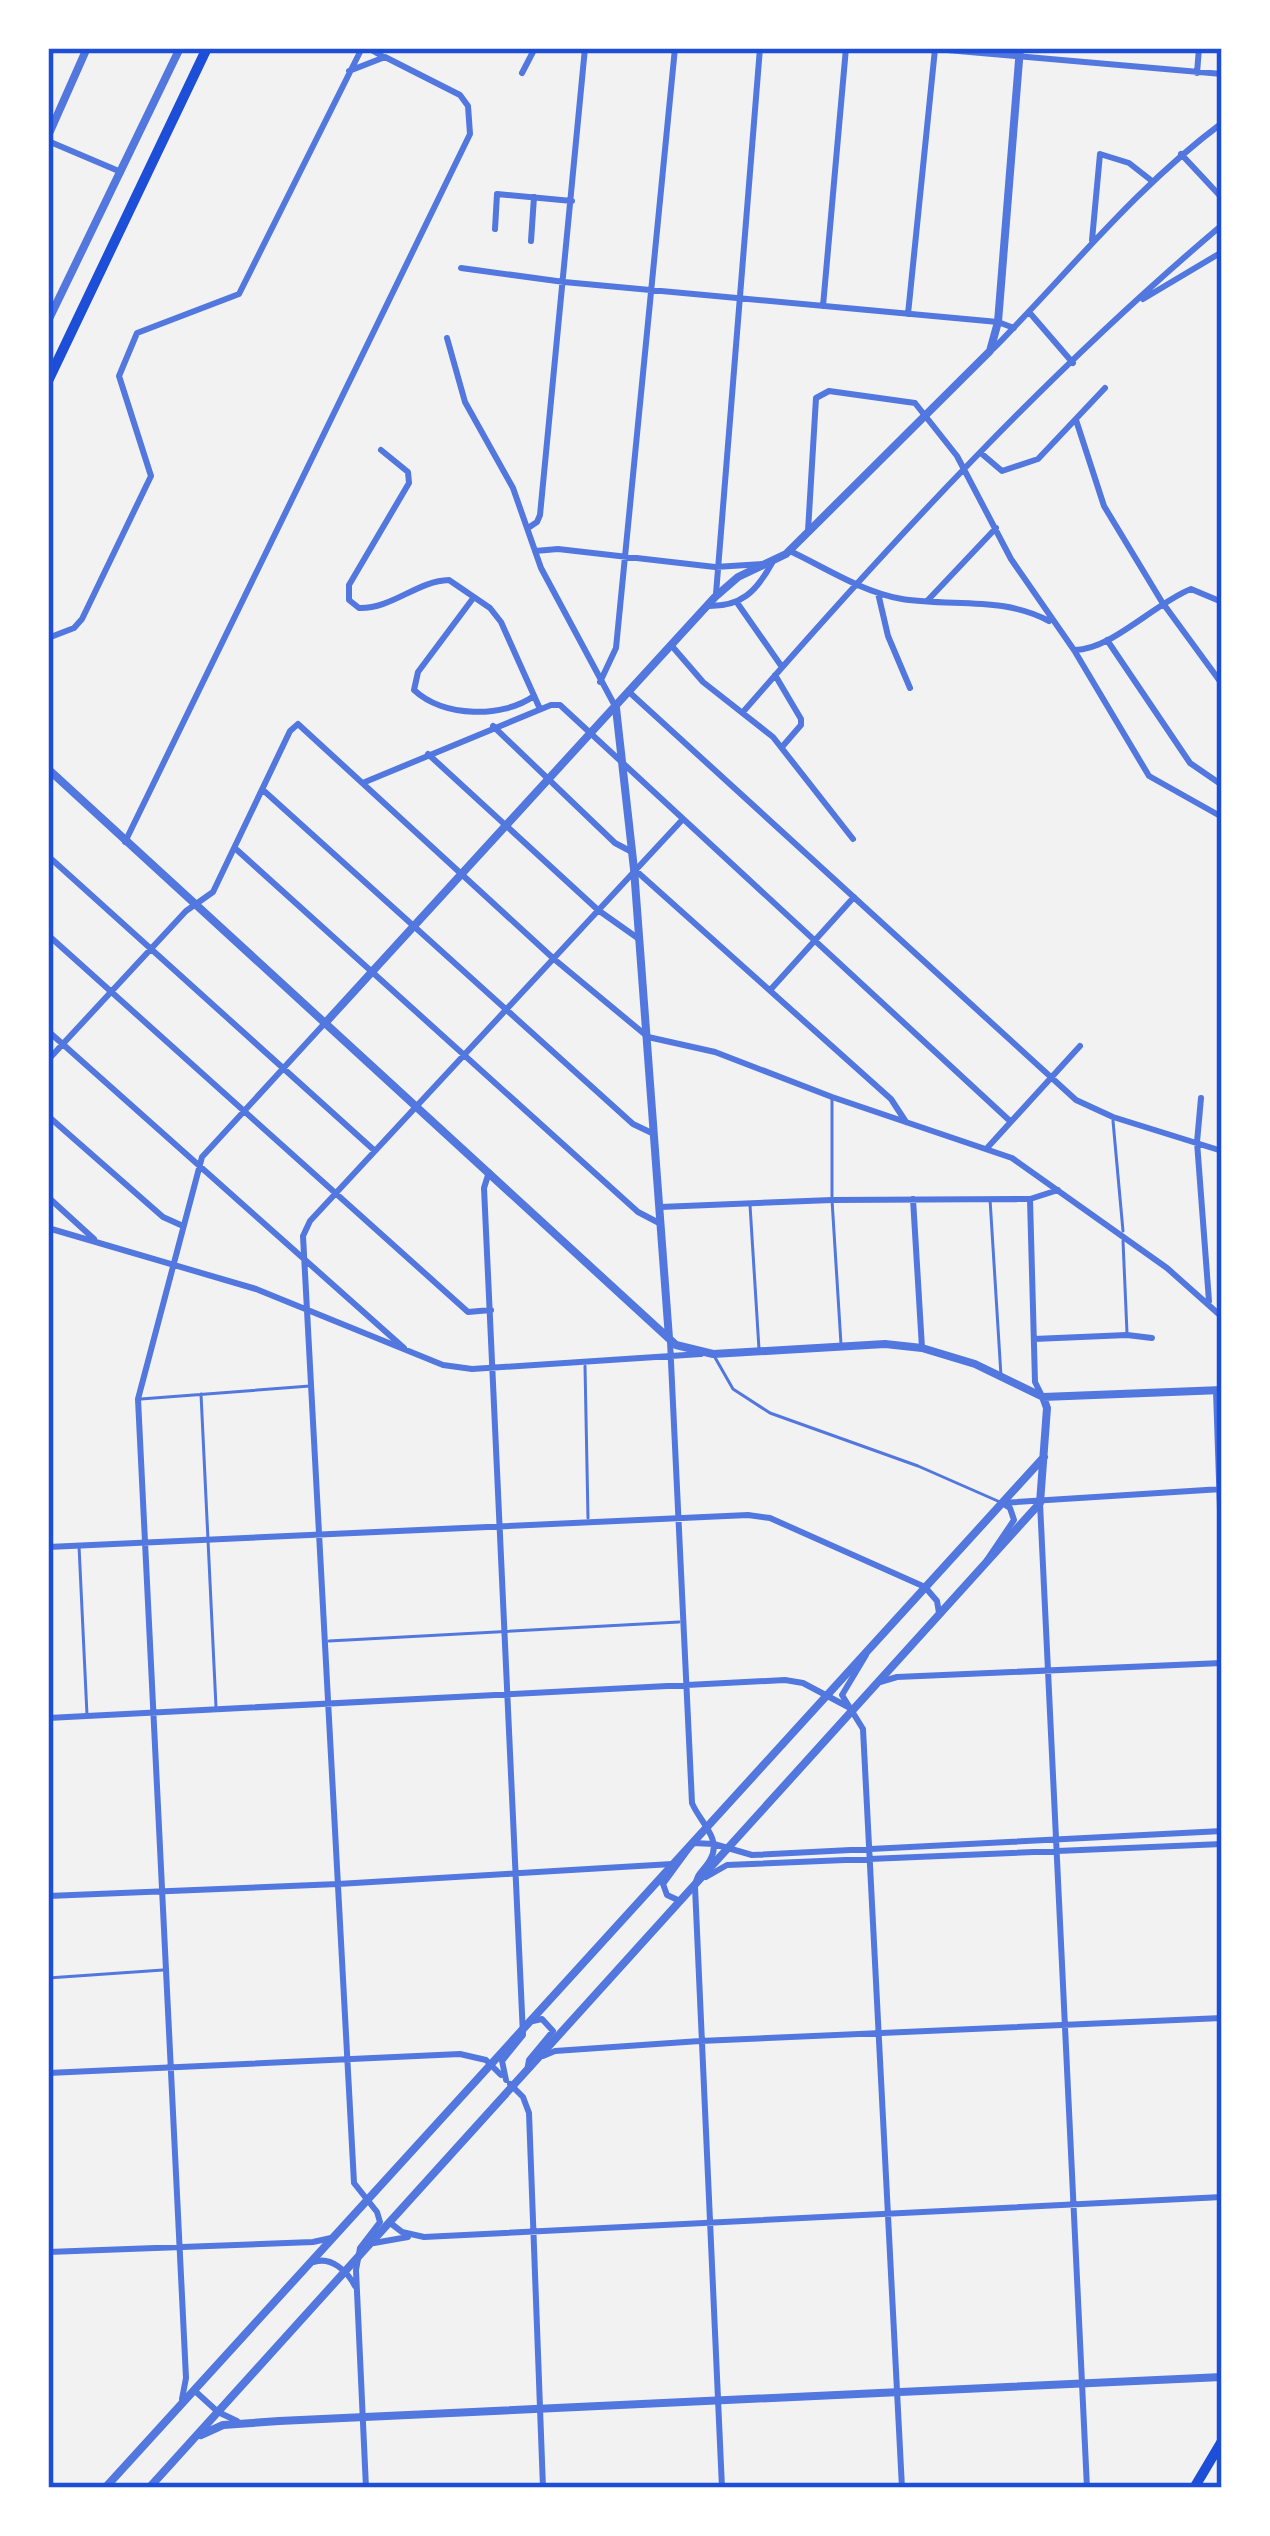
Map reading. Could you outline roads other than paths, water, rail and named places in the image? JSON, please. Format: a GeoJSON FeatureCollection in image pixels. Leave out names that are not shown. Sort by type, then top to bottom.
{"type":"FeatureCollection","features":[{"type":"Feature","properties":{"kind":"main road"},"geometry":{"type":"LineString","coordinates":[[48,381],[207,48]]}},
{"type":"Feature","properties":{"kind":"main road"},"geometry":{"type":"LineString","coordinates":[[1194,2488],[1222,2440]]}},
{"type":"Feature","properties":{"kind":"street"},"geometry":{"type":"LineString","coordinates":[[87,48],[48,139],[121,172]]}},
{"type":"Feature","properties":{"kind":"street"},"geometry":{"type":"LineString","coordinates":[[48,321],[180,48]]}},
{"type":"Feature","properties":{"kind":"street"},"geometry":{"type":"LineString","coordinates":[[48,638],[74,628],[82,619],[151,476],[119,376],[137,333],[239,294],[365,48],[460,95],[471,121],[464,149],[125,842]]}},
{"type":"Feature","properties":{"kind":"street"},"geometry":{"type":"LineString","coordinates":[[523,74],[535,48]]}},
{"type":"Feature","properties":{"kind":"street"},"geometry":{"type":"LineString","coordinates":[[528,528],[540,514],[586,48]]}},
{"type":"Feature","properties":{"kind":"street"},"geometry":{"type":"LineString","coordinates":[[600,682],[616,649],[675,48]]}},
{"type":"Feature","properties":{"kind":"street"},"geometry":{"type":"LineString","coordinates":[[715,597],[760,48]]}},
{"type":"Feature","properties":{"kind":"street"},"geometry":{"type":"LineString","coordinates":[[823,306],[846,48]]}},
{"type":"Feature","properties":{"kind":"street"},"geometry":{"type":"LineString","coordinates":[[924,48],[1019,52],[1222,74]]}},
{"type":"Feature","properties":{"kind":"street"},"geometry":{"type":"LineString","coordinates":[[1197,73],[1199,48]]}},
{"type":"Feature","properties":{"kind":"street"},"geometry":{"type":"LineString","coordinates":[[908,314],[935,49]]}},
{"type":"Feature","properties":{"kind":"street"},"geometry":{"type":"LineString","coordinates":[[990,352],[998,322],[1019,52]]}},
{"type":"Feature","properties":{"kind":"street"},"geometry":{"type":"LineString","coordinates":[[350,71],[385,57]]}},
{"type":"Feature","properties":{"kind":"street"},"geometry":{"type":"LineString","coordinates":[[172,2417],[186,2378],[138,1399],[199,1167],[208,1149],[243,1110],[715,597],[738,577],[790,551],[1030,312],[1152,181],[1222,123]]}},
{"type":"Feature","properties":{"kind":"street"},"geometry":{"type":"LineString","coordinates":[[1092,242],[1100,154],[1129,163],[1152,181]]}},
{"type":"Feature","properties":{"kind":"street"},"geometry":{"type":"LineString","coordinates":[[1181,154],[1222,198]]}},
{"type":"Feature","properties":{"kind":"street"},"geometry":{"type":"LineString","coordinates":[[495,229],[497,194],[572,201]]}},
{"type":"Feature","properties":{"kind":"street"},"geometry":{"type":"LineString","coordinates":[[531,241],[534,197]]}},
{"type":"Feature","properties":{"kind":"street"},"geometry":{"type":"LineString","coordinates":[[743,712],[965,469],[1072,362],[1222,225]]}},
{"type":"Feature","properties":{"kind":"street"},"geometry":{"type":"LineString","coordinates":[[1136,302],[1222,252]]}},
{"type":"Feature","properties":{"kind":"street"},"geometry":{"type":"LineString","coordinates":[[461,268],[564,282],[998,322],[1014,328]]}},
{"type":"Feature","properties":{"kind":"street"},"geometry":{"type":"LineString","coordinates":[[1030,312],[1072,362]]}},
{"type":"Feature","properties":{"kind":"street"},"geometry":{"type":"LineString","coordinates":[[447,338],[465,402],[513,488],[535,550],[615,706],[634,869],[662,1224],[692,1803],[714,1844],[713,1856],[697,1876],[700,2041],[722,2488]]}},
{"type":"Feature","properties":{"kind":"street"},"geometry":{"type":"LineString","coordinates":[[982,454],[1003,471],[1030,464],[1105,388]]}},
{"type":"Feature","properties":{"kind":"street"},"geometry":{"type":"LineString","coordinates":[[808,534],[814,406],[820,394],[915,403],[965,469],[996,528],[1149,776],[1222,817]]}},
{"type":"Feature","properties":{"kind":"street"},"geometry":{"type":"LineString","coordinates":[[1076,420],[1104,506],[1162,602],[1222,684]]}},
{"type":"Feature","properties":{"kind":"street"},"geometry":{"type":"LineString","coordinates":[[381,450],[410,477],[347,595],[359,608],[381,607],[439,580],[449,580],[501,622],[540,709]]}},
{"type":"Feature","properties":{"kind":"street"},"geometry":{"type":"LineString","coordinates":[[928,600],[996,528]]}},
{"type":"Feature","properties":{"kind":"street"},"geometry":{"type":"LineString","coordinates":[[535,550],[558,548],[715,567],[772,563]]}},
{"type":"Feature","properties":{"kind":"street"},"geometry":{"type":"LineString","coordinates":[[790,551],[878,592],[1007,604],[1053,623]]}},
{"type":"Feature","properties":{"kind":"street"},"geometry":{"type":"LineString","coordinates":[[707,606],[738,604],[762,582],[772,563]]}},
{"type":"Feature","properties":{"kind":"street"},"geometry":{"type":"LineString","coordinates":[[1074,650],[1084,651],[1107,640],[1162,602],[1195,589],[1222,602]]}},
{"type":"Feature","properties":{"kind":"street"},"geometry":{"type":"LineString","coordinates":[[878,592],[888,636],[910,688]]}},
{"type":"Feature","properties":{"kind":"street"},"geometry":{"type":"LineString","coordinates":[[474,597],[418,672],[414,690],[435,703],[467,711],[513,709],[534,696]]}},
{"type":"Feature","properties":{"kind":"street"},"geometry":{"type":"LineString","coordinates":[[738,604],[782,667]]}},
{"type":"Feature","properties":{"kind":"street"},"geometry":{"type":"LineString","coordinates":[[1107,640],[1190,763],[1222,785]]}},
{"type":"Feature","properties":{"kind":"street"},"geometry":{"type":"LineString","coordinates":[[670,645],[703,682],[782,747],[854,839]]}},
{"type":"Feature","properties":{"kind":"street"},"geometry":{"type":"LineString","coordinates":[[775,675],[801,719],[782,747]]}},
{"type":"Feature","properties":{"kind":"street"},"geometry":{"type":"LineString","coordinates":[[628,691],[1076,1100],[1113,1118],[1222,1151]]}},
{"type":"Feature","properties":{"kind":"street"},"geometry":{"type":"LineString","coordinates":[[363,783],[493,726],[560,705],[1010,1121]]}},
{"type":"Feature","properties":{"kind":"street"},"geometry":{"type":"LineString","coordinates":[[48,1060],[149,948],[213,892],[290,731],[298,724],[554,958],[648,1037],[715,1052],[832,1097],[988,1147],[1029,1168],[1222,1317]]}},
{"type":"Feature","properties":{"kind":"street"},"geometry":{"type":"LineString","coordinates":[[493,726],[615,843],[632,852]]}},
{"type":"Feature","properties":{"kind":"street"},"geometry":{"type":"LineString","coordinates":[[428,754],[598,910],[639,939]]}},
{"type":"Feature","properties":{"kind":"street"},"geometry":{"type":"LineString","coordinates":[[48,769],[670,1339],[701,1354]]}},
{"type":"Feature","properties":{"kind":"street"},"geometry":{"type":"LineString","coordinates":[[263,790],[633,1124],[654,1134]]}},
{"type":"Feature","properties":{"kind":"street"},"geometry":{"type":"LineString","coordinates":[[424,2237],[402,2232],[390,2223],[354,2183],[302,1258],[305,1229],[683,819]]}},
{"type":"Feature","properties":{"kind":"street"},"geometry":{"type":"LineString","coordinates":[[236,849],[638,1212],[662,1224]]}},
{"type":"Feature","properties":{"kind":"street"},"geometry":{"type":"LineString","coordinates":[[48,856],[375,1151]]}},
{"type":"Feature","properties":{"kind":"street"},"geometry":{"type":"LineString","coordinates":[[634,869],[891,1099],[906,1122]]}},
{"type":"Feature","properties":{"kind":"street"},"geometry":{"type":"LineString","coordinates":[[772,989],[854,897]]}},
{"type":"Feature","properties":{"kind":"street"},"geometry":{"type":"LineString","coordinates":[[48,934],[468,1312],[491,1310]]}},
{"type":"Feature","properties":{"kind":"street"},"geometry":{"type":"LineString","coordinates":[[48,1031],[380,1322],[407,1351]]}},
{"type":"Feature","properties":{"kind":"street"},"geometry":{"type":"LineString","coordinates":[[988,1147],[1080,1046]]}},
{"type":"Feature","properties":{"kind":"street"},"geometry":{"type":"LineString","coordinates":[[1201,1099],[1197,1142],[1209,1304]]}},
{"type":"Feature","properties":{"kind":"street"},"geometry":{"type":"LineString","coordinates":[[48,1116],[163,1217],[183,1226]]}},
{"type":"Feature","properties":{"kind":"street"},"geometry":{"type":"LineString","coordinates":[[489,1172],[484,1188],[523,2030],[502,2061],[506,2080]]}},
{"type":"Feature","properties":{"kind":"street"},"geometry":{"type":"LineString","coordinates":[[660,1208],[832,1200],[1030,1199],[1058,1190]]}},
{"type":"Feature","properties":{"kind":"street"},"geometry":{"type":"LineString","coordinates":[[48,1197],[97,1242]]}},
{"type":"Feature","properties":{"kind":"street"},"geometry":{"type":"LineString","coordinates":[[913,1199],[922,1348]]}},
{"type":"Feature","properties":{"kind":"street"},"geometry":{"type":"LineString","coordinates":[[1030,1199],[1035,1382],[1047,1408],[1040,1503],[1087,2488]]}},
{"type":"Feature","properties":{"kind":"street"},"geometry":{"type":"LineString","coordinates":[[48,1228],[307,1309],[443,1366],[885,1344],[922,1348],[975,1364],[1043,1397],[1219,1390],[1222,1568]]}},
{"type":"Feature","properties":{"kind":"street"},"geometry":{"type":"LineString","coordinates":[[1207,1248],[1222,1248]]}},
{"type":"Feature","properties":{"kind":"street"},"geometry":{"type":"LineString","coordinates":[[1034,1340],[1152,1338]]}},
{"type":"Feature","properties":{"kind":"street"},"geometry":{"type":"LineString","coordinates":[[101,2488],[355,2216],[373,2208],[491,2065],[1045,1456]]}},
{"type":"Feature","properties":{"kind":"street"},"geometry":{"type":"LineString","coordinates":[[1002,1503],[1220,1489]]}},
{"type":"Feature","properties":{"kind":"street"},"geometry":{"type":"LineString","coordinates":[[982,1568],[992,1546],[1014,1520],[1010,1508],[1002,1503]]}},
{"type":"Feature","properties":{"kind":"street"},"geometry":{"type":"LineString","coordinates":[[149,2488],[1040,1503]]}},
{"type":"Feature","properties":{"kind":"street"},"geometry":{"type":"LineString","coordinates":[[48,1546],[588,1520],[770,1518],[925,1587],[937,1600],[938,1616]]}},
{"type":"Feature","properties":{"kind":"street"},"geometry":{"type":"LineString","coordinates":[[867,1652],[863,1666],[842,1691],[863,1729],[902,2488]]}},
{"type":"Feature","properties":{"kind":"street"},"geometry":{"type":"LineString","coordinates":[[880,1682],[897,1677],[1222,1663]]}},
{"type":"Feature","properties":{"kind":"street"},"geometry":{"type":"LineString","coordinates":[[48,1718],[792,1680],[855,1711]]}},
{"type":"Feature","properties":{"kind":"street"},"geometry":{"type":"LineString","coordinates":[[688,1846],[714,1844],[752,1855],[1222,1831]]}},
{"type":"Feature","properties":{"kind":"street"},"geometry":{"type":"LineString","coordinates":[[699,1883],[727,1865],[1222,1844]]}},
{"type":"Feature","properties":{"kind":"street"},"geometry":{"type":"LineString","coordinates":[[684,1900],[671,1899],[662,1888],[684,1861],[688,1846]]}},
{"type":"Feature","properties":{"kind":"street"},"geometry":{"type":"LineString","coordinates":[[48,1896],[672,1864]]}},
{"type":"Feature","properties":{"kind":"street"},"geometry":{"type":"LineString","coordinates":[[543,2056],[564,2050],[700,2041],[1222,2018]]}},
{"type":"Feature","properties":{"kind":"street"},"geometry":{"type":"LineString","coordinates":[[524,2077],[530,2060],[553,2031],[542,2019],[531,2021]]}},
{"type":"Feature","properties":{"kind":"street"},"geometry":{"type":"LineString","coordinates":[[48,2073],[460,2054],[491,2065],[514,2088],[529,2113],[543,2488]]}},
{"type":"Feature","properties":{"kind":"street"},"geometry":{"type":"LineString","coordinates":[[506,2080],[524,2077]]}},
{"type":"Feature","properties":{"kind":"street"},"geometry":{"type":"LineString","coordinates":[[369,2246],[392,2237],[1222,2197]]}},
{"type":"Feature","properties":{"kind":"street"},"geometry":{"type":"LineString","coordinates":[[366,2488],[356,2289],[361,2245],[380,2225],[373,2208]]}},
{"type":"Feature","properties":{"kind":"street"},"geometry":{"type":"LineString","coordinates":[[48,2252],[313,2242],[339,2234]]}},
{"type":"Feature","properties":{"kind":"street"},"geometry":{"type":"LineString","coordinates":[[313,2263],[325,2260],[345,2272],[356,2289]]}},
{"type":"Feature","properties":{"kind":"street"},"geometry":{"type":"LineString","coordinates":[[194,2439],[223,2425],[251,2422],[1222,2377]]}},
{"type":"Feature","properties":{"kind":"street"},"geometry":{"type":"LineString","coordinates":[[186,2378],[218,2412],[251,2422]]}},
{"type":"Feature","properties":{"kind":"lane"},"geometry":{"type":"LineString","coordinates":[[832,1097],[832,1200],[842,1346]]}},
{"type":"Feature","properties":{"kind":"lane"},"geometry":{"type":"LineString","coordinates":[[1113,1118],[1127,1335]]}},
{"type":"Feature","properties":{"kind":"lane"},"geometry":{"type":"LineString","coordinates":[[990,1199],[1000,1377]]}},
{"type":"Feature","properties":{"kind":"lane"},"geometry":{"type":"LineString","coordinates":[[750,1205],[759,1351]]}},
{"type":"Feature","properties":{"kind":"lane"},"geometry":{"type":"LineString","coordinates":[[713,1354],[733,1389],[770,1413],[918,1466],[1002,1503]]}},
{"type":"Feature","properties":{"kind":"lane"},"geometry":{"type":"LineString","coordinates":[[585,1361],[588,1520]]}},
{"type":"Feature","properties":{"kind":"lane"},"geometry":{"type":"LineString","coordinates":[[138,1399],[312,1386]]}},
{"type":"Feature","properties":{"kind":"lane"},"geometry":{"type":"LineString","coordinates":[[201,1394],[216,1709]]}},
{"type":"Feature","properties":{"kind":"lane"},"geometry":{"type":"LineString","coordinates":[[80,1546],[87,1717]]}},
{"type":"Feature","properties":{"kind":"lane"},"geometry":{"type":"LineString","coordinates":[[324,1642],[681,1622]]}},
{"type":"Feature","properties":{"kind":"lane"},"geometry":{"type":"LineString","coordinates":[[48,1978],[163,1970]]}}]}
